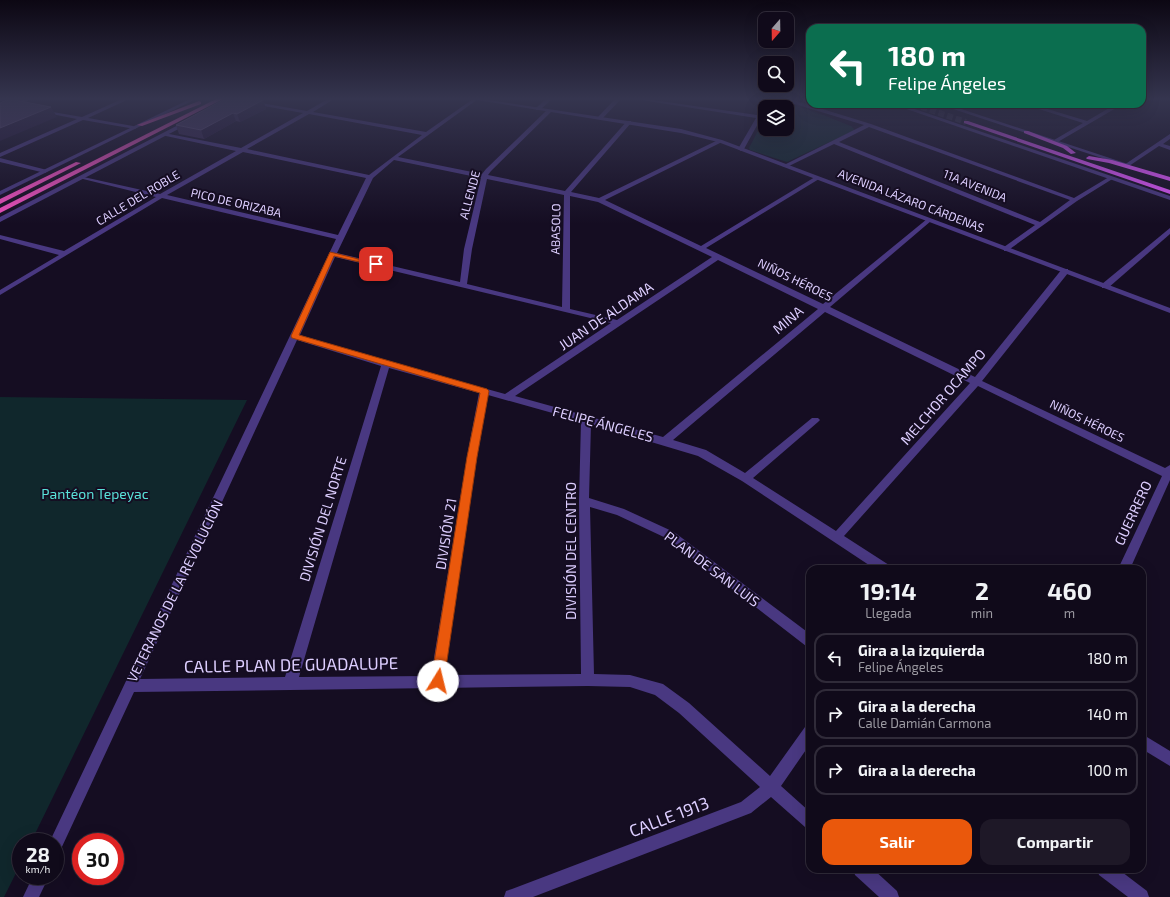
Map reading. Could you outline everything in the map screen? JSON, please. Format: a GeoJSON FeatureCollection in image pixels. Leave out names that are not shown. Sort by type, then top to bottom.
{"type":"FeatureCollection","features":[{"type":"Feature","properties":{"kind":"highway"},"geometry":{"type":"LineString","coordinates":[[0,202],[119,141]]}},
{"type":"Feature","properties":{"kind":"highway"},"geometry":{"type":"LineString","coordinates":[[0,211],[137,141]]}},
{"type":"Feature","properties":{"kind":"highway"},"geometry":{"type":"LineString","coordinates":[[0,198],[20,186],[25,181]]}},
{"type":"Feature","properties":{"kind":"highway"},"geometry":{"type":"LineString","coordinates":[[0,216],[31,200],[60,188]]}},
{"type":"Feature","properties":{"kind":"main road"},"geometry":{"type":"LineString","coordinates":[[1028,141],[1170,192]]}},
{"type":"Feature","properties":{"kind":"main road"},"geometry":{"type":"LineString","coordinates":[[1049,141],[1065,147],[1073,156]]}},
{"type":"Feature","properties":{"kind":"main road"},"geometry":{"type":"LineString","coordinates":[[1012,144],[1073,156],[1110,161],[1170,182]]}},
{"type":"Feature","properties":{"kind":"main road"},"geometry":{"type":"LineString","coordinates":[[1104,169],[1153,192]]}},
{"type":"Feature","properties":{"kind":"street"},"geometry":{"type":"LineString","coordinates":[[0,155],[31,141]]}},
{"type":"Feature","properties":{"kind":"street"},"geometry":{"type":"LineString","coordinates":[[0,193],[107,141]]}},
{"type":"Feature","properties":{"kind":"street"},"geometry":{"type":"LineString","coordinates":[[198,141],[370,177],[417,141]]}},
{"type":"Feature","properties":{"kind":"street","name":"CALLE DEL ROBLE"},"geometry":{"type":"LineString","coordinates":[[0,293],[161,196],[257,141]]}},
{"type":"Feature","properties":{"kind":"street","name":"ALLENDE"},"geometry":{"type":"LineString","coordinates":[[462,286],[468,249],[484,177],[493,164],[517,141]]}},
{"type":"Feature","properties":{"kind":"street","name":"ABASOLO"},"geometry":{"type":"LineString","coordinates":[[566,311],[568,193],[613,141]]}},
{"type":"Feature","properties":{"kind":"street"},"geometry":{"type":"LineString","coordinates":[[600,200],[720,141]]}},
{"type":"Feature","properties":{"kind":"street","name":"AVENIDA LÁZARO CÁRDENAS"},"geometry":{"type":"LineString","coordinates":[[720,141],[1170,311]]}},
{"type":"Feature","properties":{"kind":"street"},"geometry":{"type":"LineString","coordinates":[[741,149],[745,141]]}},
{"type":"Feature","properties":{"kind":"street"},"geometry":{"type":"LineString","coordinates":[[913,141],[1075,200]]}},
{"type":"Feature","properties":{"kind":"street"},"geometry":{"type":"LineString","coordinates":[[1003,141],[1170,198]]}},
{"type":"Feature","properties":{"kind":"street"},"geometry":{"type":"LineString","coordinates":[[1056,141],[1127,165],[1170,182]]}},
{"type":"Feature","properties":{"kind":"street"},"geometry":{"type":"LineString","coordinates":[[1127,165],[1163,141]]}},
{"type":"Feature","properties":{"kind":"street"},"geometry":{"type":"LineString","coordinates":[[0,220],[149,142]]}},
{"type":"Feature","properties":{"kind":"street"},"geometry":{"type":"LineString","coordinates":[[785,166],[834,142]]}},
{"type":"Feature","properties":{"kind":"street","name":"11A AVENIDA"},"geometry":{"type":"LineString","coordinates":[[834,142],[1040,224]]}},
{"type":"Feature","properties":{"kind":"street"},"geometry":{"type":"LineString","coordinates":[[1158,144],[1170,148]]}},
{"type":"Feature","properties":{"kind":"street","name":"NIÑOS HÉROES"},"geometry":{"type":"LineString","coordinates":[[393,158],[600,200],[1169,472]]}},
{"type":"Feature","properties":{"kind":"street"},"geometry":{"type":"LineString","coordinates":[[0,160],[45,171]]}},
{"type":"Feature","properties":{"kind":"street","name":"PICO DE ORIZABA"},"geometry":{"type":"LineString","coordinates":[[81,177],[340,238]]}},
{"type":"Feature","properties":{"kind":"street","name":"VETERANOS DE LA REVOLUCIÓN"},"geometry":{"type":"LineString","coordinates":[[61,833],[295,336],[332,254],[370,177]]}},
{"type":"Feature","properties":{"kind":"street"},"geometry":{"type":"LineString","coordinates":[[702,248],[817,178]]}},
{"type":"Feature","properties":{"kind":"street"},"geometry":{"type":"LineString","coordinates":[[1007,249],[1075,200],[1111,178]]}},
{"type":"Feature","properties":{"kind":"street","name":"MINA"},"geometry":{"type":"LineString","coordinates":[[665,442],[929,220]]}},
{"type":"Feature","properties":{"kind":"street"},"geometry":{"type":"LineString","coordinates":[[1105,286],[1168,233]]}},
{"type":"Feature","properties":{"kind":"street"},"geometry":{"type":"LineString","coordinates":[[0,237],[65,254]]}},
{"type":"Feature","properties":{"kind":"street"},"geometry":{"type":"LineString","coordinates":[[332,254],[566,311],[620,322]]}},
{"type":"Feature","properties":{"kind":"street","name":"JUAN DE ALDAMA"},"geometry":{"type":"LineString","coordinates":[[507,397],[718,256]]}},
{"type":"Feature","properties":{"kind":"street","name":"MELCHOR OCAMPO"},"geometry":{"type":"LineString","coordinates":[[837,537],[977,381],[1065,271]]}},
{"type":"Feature","properties":{"kind":"street","name":"FELIPE ÁNGELES"},"geometry":{"type":"LineString","coordinates":[[295,336],[386,364],[702,453],[746,478],[879,565]]}},
{"type":"Feature","properties":{"kind":"street","name":"DIVISIÓN DEL NORTE"},"geometry":{"type":"LineString","coordinates":[[290,684],[386,364]]}},
{"type":"Feature","properties":{"kind":"street","name":"DIVISIÓN 21"},"geometry":{"type":"LineString","coordinates":[[438,681],[472,457],[484,391]]}},
{"type":"Feature","properties":{"kind":"street"},"geometry":{"type":"LineString","coordinates":[[746,478],[815,420]]}},
{"type":"Feature","properties":{"kind":"street","name":"DIVISIÓN DEL CENTRO"},"geometry":{"type":"LineString","coordinates":[[586,421],[584,500],[588,680]]}},
{"type":"Feature","properties":{"kind":"street","name":"GUERRERO"},"geometry":{"type":"LineString","coordinates":[[1126,565],[1169,472]]}},
{"type":"Feature","properties":{"kind":"street","name":"PLAN DE SAN LUIS"},"geometry":{"type":"LineString","coordinates":[[584,500],[620,512],[670,535],[806,639]]}},
{"type":"Feature","properties":{"kind":"street","name":"CALLE PLAN DE GUADALUPE"},"geometry":{"type":"LineString","coordinates":[[129,686],[438,681],[630,681],[658,689],[684,708],[806,818]]}},
{"type":"Feature","properties":{"kind":"street","name":"CALLE 1913"},"geometry":{"type":"LineString","coordinates":[[512,897],[746,808],[772,786],[806,738]]}},
{"type":"Feature","properties":{"kind":"street"},"geometry":{"type":"LineString","coordinates":[[1146,743],[1170,759]]}},
{"type":"Feature","properties":{"kind":"street"},"geometry":{"type":"LineString","coordinates":[[865,873],[891,897]]}},
{"type":"Feature","properties":{"kind":"street"},"geometry":{"type":"LineString","coordinates":[[1110,873],[1141,897]]}},
{"type":"Feature","properties":{"kind":"street"},"geometry":{"type":"LineString","coordinates":[[31,897],[37,885]]}},
{"type":"Feature","properties":{"kind":"green space"},"geometry":{"type":"Polygon","coordinates":[[[753,141],[832,141],[787,162],[750,150],[749,148],[753,141]]]}},
{"type":"Feature","properties":{"kind":"green space","name":"Pantéon Tepeyac"},"geometry":{"type":"Polygon","coordinates":[[[0,397],[247,400],[35,833],[12,833],[12,881],[4,897],[0,897],[0,397]]]}},
{"type":"Feature","properties":{"kind":"route"},"geometry":{"type":"LineString","coordinates":[[376,264],[332,254],[295,336],[386,364],[484,391],[472,457],[438,681]]}}]}
